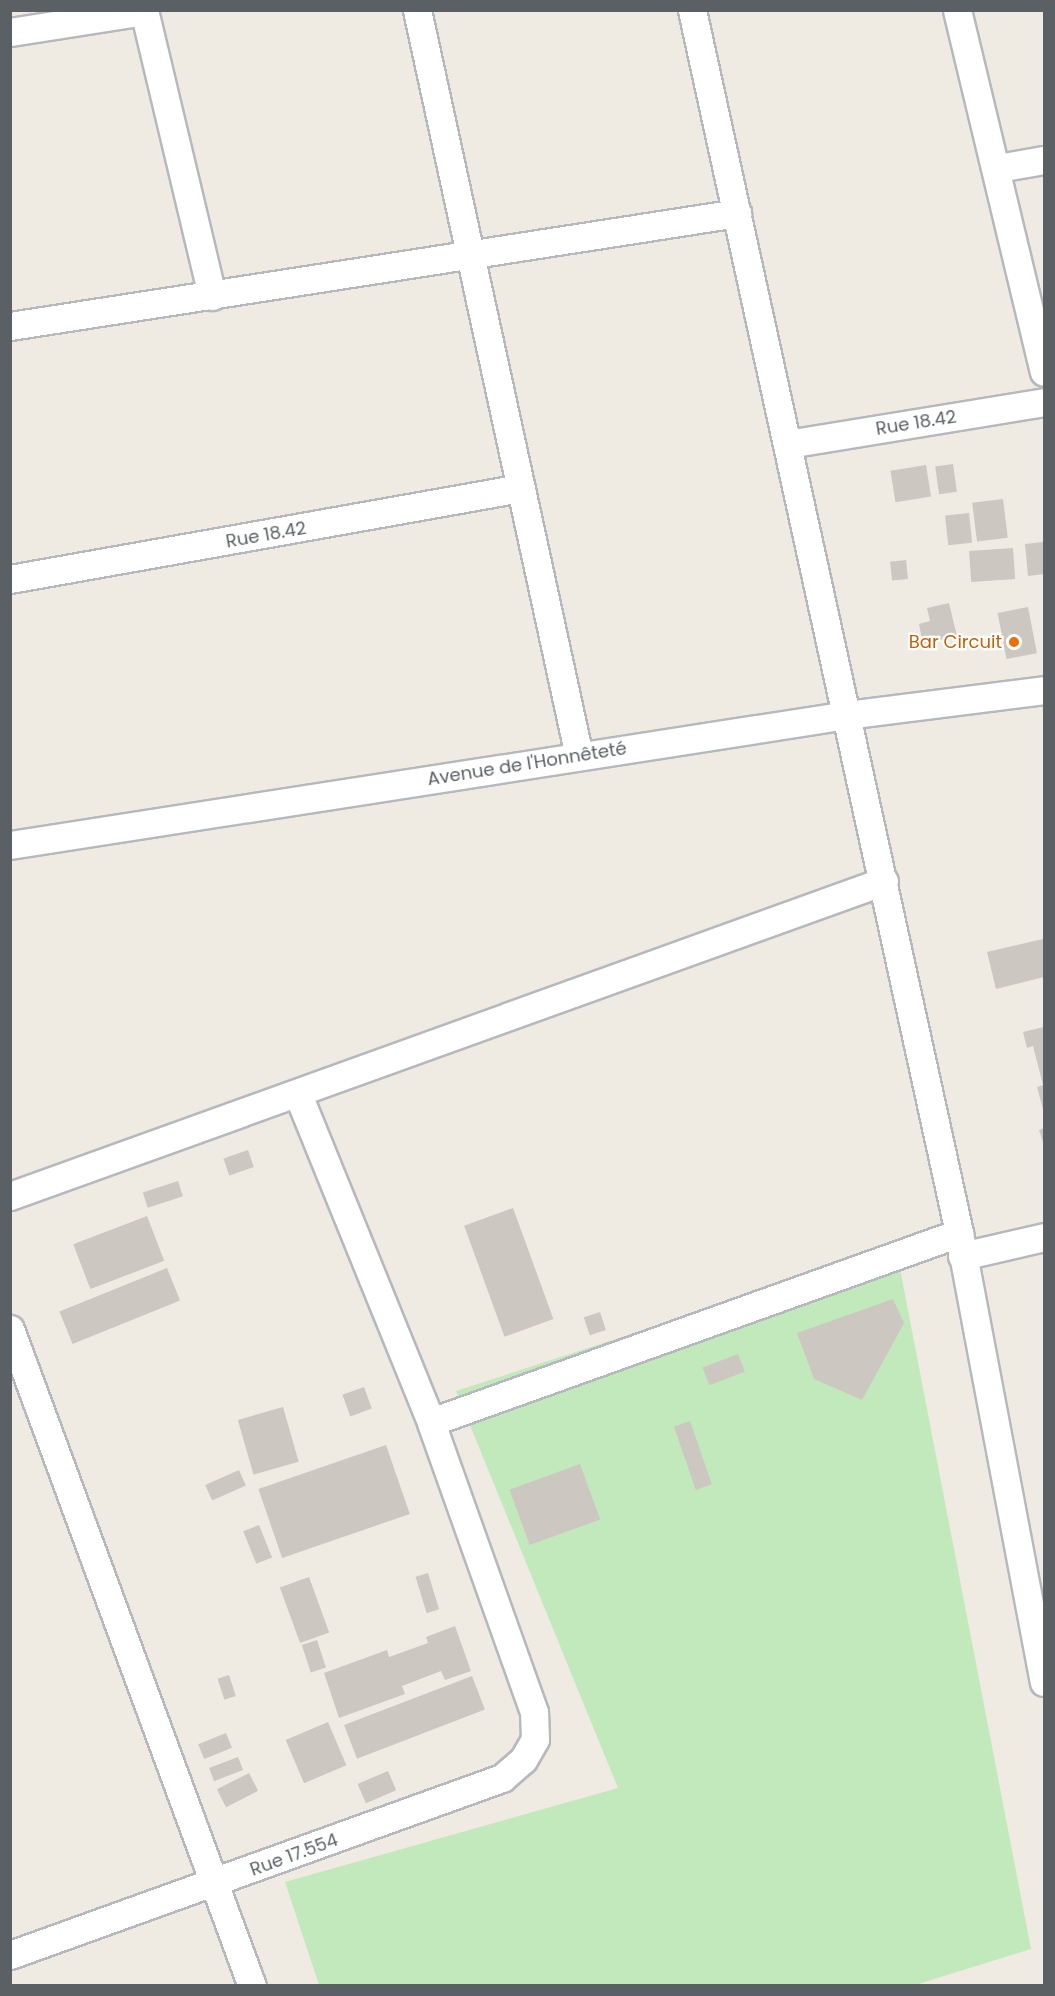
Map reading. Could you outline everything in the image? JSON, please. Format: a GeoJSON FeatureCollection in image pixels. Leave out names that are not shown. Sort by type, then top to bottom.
{"type":"FeatureCollection","features":[{"type":"Feature","properties":{"kind":"street"},"geometry":{"type":"LineString","coordinates":[[417,10],[579,756]]}},
{"type":"Feature","properties":{"kind":"street"},"geometry":{"type":"LineString","coordinates":[[692,10],[884,881],[961,1245],[1044,1682]]}},
{"type":"Feature","properties":{"kind":"street"},"geometry":{"type":"LineString","coordinates":[[957,10],[998,168],[1044,372]]}},
{"type":"Feature","properties":{"kind":"street"},"geometry":{"type":"LineString","coordinates":[[10,32],[144,11],[212,296]]}},
{"type":"Feature","properties":{"kind":"street"},"geometry":{"type":"LineString","coordinates":[[998,168],[1044,160]]}},
{"type":"Feature","properties":{"kind":"street"},"geometry":{"type":"LineString","coordinates":[[10,326],[469,257],[737,213]]}},
{"type":"Feature","properties":{"kind":"street","name":"Rue 18.42"},"geometry":{"type":"LineString","coordinates":[[788,444],[1044,402]]}},
{"type":"Feature","properties":{"kind":"street","name":"Rue 18.42"},"geometry":{"type":"LineString","coordinates":[[10,579],[521,488]]}},
{"type":"Feature","properties":{"kind":"street","name":"Avenue de l'Honnêteté"},"geometry":{"type":"LineString","coordinates":[[10,845],[847,715],[1044,690]]}},
{"type":"Feature","properties":{"kind":"street"},"geometry":{"type":"LineString","coordinates":[[10,1196],[298,1095],[884,881]]}},
{"type":"Feature","properties":{"kind":"street"},"geometry":{"type":"LineString","coordinates":[[298,1095],[431,1422],[961,1245],[1044,1237]]}},
{"type":"Feature","properties":{"kind":"street"},"geometry":{"type":"LineString","coordinates":[[10,1329],[216,1883],[252,1986]]}},
{"type":"Feature","properties":{"kind":"street","name":"Rue 17.554"},"geometry":{"type":"LineString","coordinates":[[10,1955],[216,1883],[502,1778],[523,1760],[535,1739],[534,1712],[431,1422]]}},
{"type":"Feature","properties":{"kind":"green space"},"geometry":{"type":"Polygon","coordinates":[[[896,1248],[1031,1949],[915,1985],[319,1985],[285,1882],[618,1788],[456,1391],[896,1248]]]}},
{"type":"Feature","properties":{"kind":"building"},"geometry":{"type":"Polygon","coordinates":[[[953,464],[957,492],[939,494],[935,467],[953,464]]]}},
{"type":"Feature","properties":{"kind":"building"},"geometry":{"type":"Polygon","coordinates":[[[926,465],[931,497],[895,502],[890,471],[926,465]]]}},
{"type":"Feature","properties":{"kind":"building"},"geometry":{"type":"Polygon","coordinates":[[[1003,499],[1008,538],[977,541],[972,503],[1003,499]]]}},
{"type":"Feature","properties":{"kind":"building"},"geometry":{"type":"Polygon","coordinates":[[[969,513],[972,543],[948,545],[945,516],[969,513]]]}},
{"type":"Feature","properties":{"kind":"building"},"geometry":{"type":"Polygon","coordinates":[[[1044,542],[1044,574],[1028,576],[1025,544],[1044,542]]]}},
{"type":"Feature","properties":{"kind":"building"},"geometry":{"type":"Polygon","coordinates":[[[1013,548],[1015,579],[971,582],[969,551],[1013,548]]]}},
{"type":"Feature","properties":{"kind":"building"},"geometry":{"type":"Polygon","coordinates":[[[906,560],[908,579],[892,581],[890,562],[906,560]]]}},
{"type":"Feature","properties":{"kind":"building"},"geometry":{"type":"Polygon","coordinates":[[[949,603],[957,636],[923,644],[919,624],[930,621],[927,608],[949,603]]]}},
{"type":"Feature","properties":{"kind":"building"},"geometry":{"type":"Polygon","coordinates":[[[1028,607],[1037,653],[1007,659],[998,613],[1028,607]]]}},
{"type":"Feature","properties":{"kind":"building"},"geometry":{"type":"Polygon","coordinates":[[[1043,939],[1044,977],[996,989],[987,952],[1043,939]]]}},
{"type":"Feature","properties":{"kind":"building"},"geometry":{"type":"Polygon","coordinates":[[[1044,1027],[1044,1113],[1037,1087],[1043,1085],[1033,1046],[1027,1048],[1023,1032],[1044,1027]]]}},
{"type":"Feature","properties":{"kind":"building"},"geometry":{"type":"Polygon","coordinates":[[[1044,1128],[1044,1145],[1039,1130],[1044,1128]]]}},
{"type":"Feature","properties":{"kind":"building"},"geometry":{"type":"Polygon","coordinates":[[[248,1150],[254,1167],[229,1175],[223,1158],[248,1150]]]}},
{"type":"Feature","properties":{"kind":"building"},"geometry":{"type":"Polygon","coordinates":[[[178,1181],[183,1196],[148,1208],[143,1192],[178,1181]]]}},
{"type":"Feature","properties":{"kind":"building"},"geometry":{"type":"Polygon","coordinates":[[[513,1208],[553,1319],[504,1337],[464,1226],[513,1208]]]}},
{"type":"Feature","properties":{"kind":"building"},"geometry":{"type":"Polygon","coordinates":[[[147,1216],[164,1261],[90,1289],[73,1244],[147,1216]]]}},
{"type":"Feature","properties":{"kind":"building"},"geometry":{"type":"Polygon","coordinates":[[[167,1268],[180,1300],[73,1344],[59,1311],[167,1268]]]}},
{"type":"Feature","properties":{"kind":"building"},"geometry":{"type":"Polygon","coordinates":[[[893,1299],[904,1323],[862,1400],[814,1379],[797,1333],[893,1299]]]}},
{"type":"Feature","properties":{"kind":"building"},"geometry":{"type":"Polygon","coordinates":[[[600,1312],[606,1330],[590,1335],[584,1317],[600,1312]]]}},
{"type":"Feature","properties":{"kind":"building"},"geometry":{"type":"Polygon","coordinates":[[[738,1354],[745,1372],[709,1385],[703,1368],[738,1354]]]}},
{"type":"Feature","properties":{"kind":"building"},"geometry":{"type":"Polygon","coordinates":[[[364,1387],[372,1409],[350,1416],[342,1395],[364,1387]]]}},
{"type":"Feature","properties":{"kind":"building"},"geometry":{"type":"Polygon","coordinates":[[[283,1407],[299,1462],[254,1475],[238,1420],[283,1407]]]}},
{"type":"Feature","properties":{"kind":"building"},"geometry":{"type":"Polygon","coordinates":[[[690,1421],[712,1484],[696,1490],[674,1427],[690,1421]]]}},
{"type":"Feature","properties":{"kind":"building"},"geometry":{"type":"Polygon","coordinates":[[[386,1445],[410,1514],[282,1558],[258,1489],[386,1445]]]}},
{"type":"Feature","properties":{"kind":"building"},"geometry":{"type":"Polygon","coordinates":[[[580,1464],[600,1519],[530,1545],[510,1490],[580,1464]]]}},
{"type":"Feature","properties":{"kind":"building"},"geometry":{"type":"Polygon","coordinates":[[[239,1470],[246,1486],[212,1501],[205,1485],[239,1470]]]}},
{"type":"Feature","properties":{"kind":"building"},"geometry":{"type":"Polygon","coordinates":[[[259,1525],[272,1557],[256,1564],[243,1531],[259,1525]]]}},
{"type":"Feature","properties":{"kind":"building"},"geometry":{"type":"Polygon","coordinates":[[[428,1573],[439,1609],[427,1613],[416,1577],[428,1573]]]}},
{"type":"Feature","properties":{"kind":"building"},"geometry":{"type":"Polygon","coordinates":[[[309,1577],[329,1632],[300,1643],[280,1588],[309,1577]]]}},
{"type":"Feature","properties":{"kind":"building"},"geometry":{"type":"Polygon","coordinates":[[[455,1626],[471,1671],[445,1680],[441,1671],[402,1686],[405,1694],[339,1718],[324,1673],[387,1650],[389,1657],[428,1643],[426,1637],[455,1626]]]}},
{"type":"Feature","properties":{"kind":"building"},"geometry":{"type":"Polygon","coordinates":[[[317,1640],[326,1668],[311,1673],[302,1645],[317,1640]]]}},
{"type":"Feature","properties":{"kind":"building"},"geometry":{"type":"Polygon","coordinates":[[[229,1675],[236,1696],[224,1700],[218,1679],[229,1675]]]}},
{"type":"Feature","properties":{"kind":"building"},"geometry":{"type":"Polygon","coordinates":[[[472,1676],[485,1710],[357,1759],[344,1725],[472,1676]]]}},
{"type":"Feature","properties":{"kind":"building"},"geometry":{"type":"Polygon","coordinates":[[[328,1722],[346,1765],[304,1783],[286,1740],[328,1722]]]}},
{"type":"Feature","properties":{"kind":"building"},"geometry":{"type":"Polygon","coordinates":[[[226,1733],[232,1748],[204,1759],[198,1744],[226,1733]]]}},
{"type":"Feature","properties":{"kind":"building"},"geometry":{"type":"Polygon","coordinates":[[[238,1757],[243,1770],[214,1781],[209,1768],[238,1757]]]}},
{"type":"Feature","properties":{"kind":"building"},"geometry":{"type":"Polygon","coordinates":[[[388,1771],[396,1790],[366,1803],[358,1784],[388,1771]]]}},
{"type":"Feature","properties":{"kind":"building"},"geometry":{"type":"Polygon","coordinates":[[[249,1773],[258,1791],[226,1807],[217,1789],[249,1773]]]}},
{"type":"Feature","properties":{"kind":"place","name":"Bar Circuit"},"geometry":{"type":"Point","coordinates":[1014,642]}}]}
